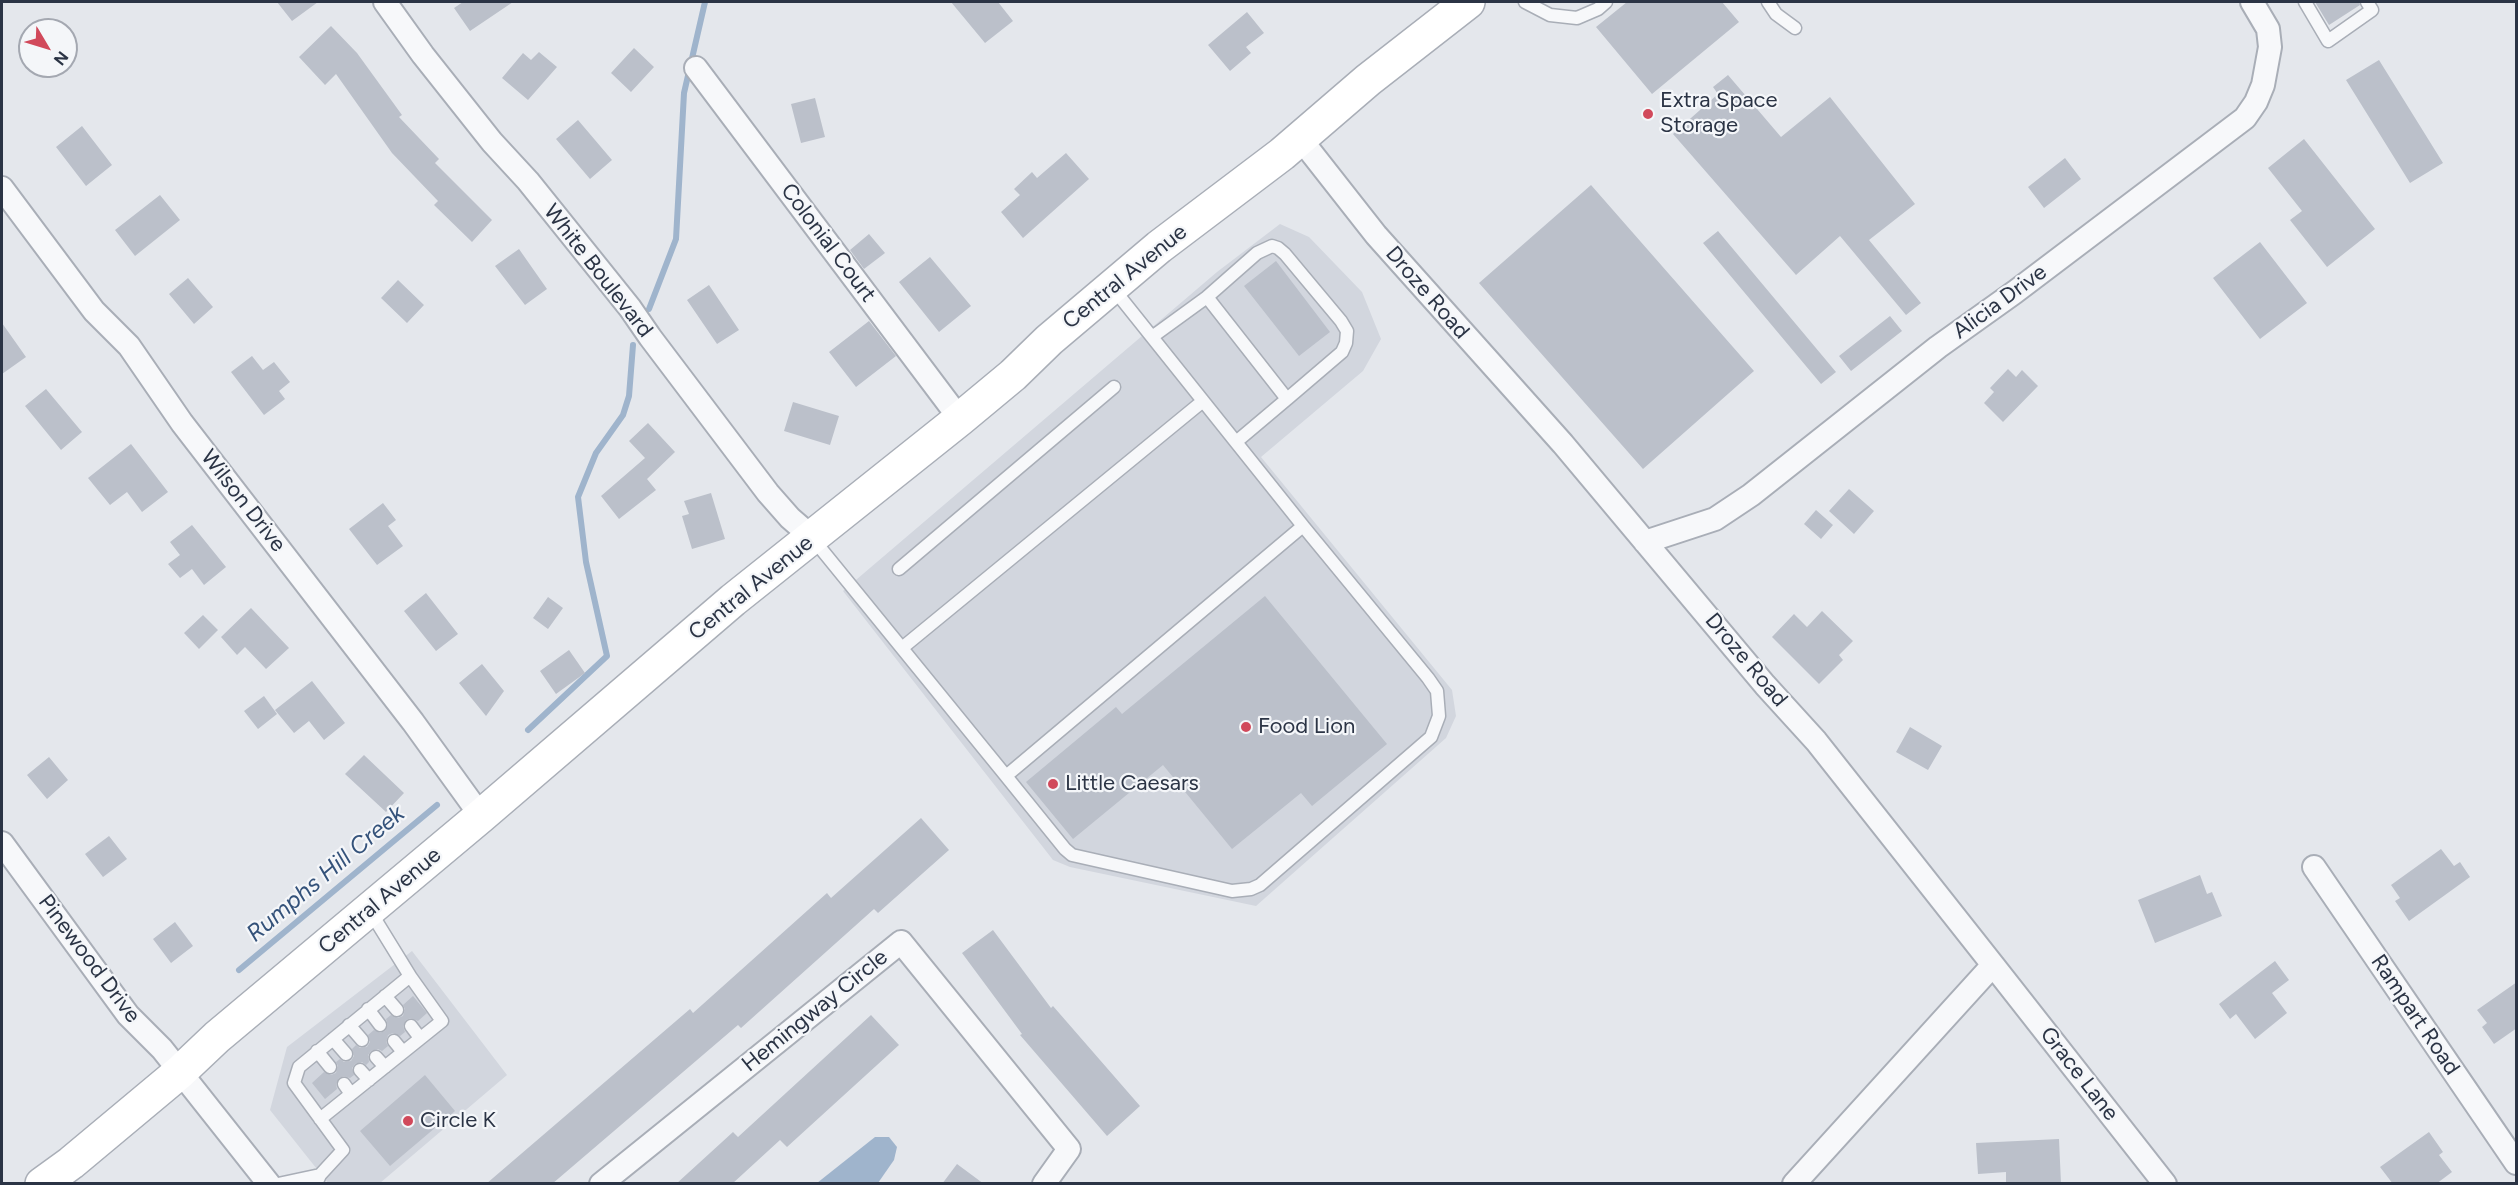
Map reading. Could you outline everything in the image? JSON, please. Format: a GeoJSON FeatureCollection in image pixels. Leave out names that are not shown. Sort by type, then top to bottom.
{"type":"FeatureCollection","features":[{"type":"Feature","properties":{"kind":"street","name":"White Boulevard"},"geometry":{"type":"LineString","coordinates":[[385,2],[478,125],[528,181],[630,308],[768,493],[790,518],[813,538]]}},
{"type":"Feature","properties":{"kind":"street","name":"Central Avenue"},"geometry":{"type":"LineString","coordinates":[[42,1184],[71,1163],[180,1072],[217,1037],[481,816],[733,600],[960,419],[1159,247],[1282,154],[1299,137],[1468,2]]}},
{"type":"Feature","properties":{"kind":"street","name":"Alicia Drive"},"geometry":{"type":"LineString","coordinates":[[1645,542],[1715,519],[1743,500],[1938,347],[2245,118],[2256,102],[2263,85],[2270,47],[2268,29],[2252,2]]}},
{"type":"Feature","properties":{"kind":"street","name":"Colonial Court"},"geometry":{"type":"LineString","coordinates":[[696,68],[960,419]]}},
{"type":"Feature","properties":{"kind":"street","name":"Droze Road"},"geometry":{"type":"LineString","coordinates":[[1299,137],[1376,235],[1563,444],[1765,685],[1816,741],[1993,965]]}},
{"type":"Feature","properties":{"kind":"street","name":"Wilson Drive"},"geometry":{"type":"LineString","coordinates":[[2,188],[94,311],[129,346],[182,423],[320,600],[344,636],[412,722],[481,816]]}},
{"type":"Feature","properties":{"kind":"street","name":"Pinewood Drive"},"geometry":{"type":"LineString","coordinates":[[2,843],[128,1015],[162,1049],[269,1184]]}},
{"type":"Feature","properties":{"kind":"street","name":"Rampart Road"},"geometry":{"type":"LineString","coordinates":[[2314,867],[2517,1163]]}},
{"type":"Feature","properties":{"kind":"street","name":"Hemingway Circle"},"geometry":{"type":"LineString","coordinates":[[601,1184],[901,942],[1069,1149],[1044,1184]]}},
{"type":"Feature","properties":{"kind":"street"},"geometry":{"type":"LineString","coordinates":[[1794,1184],[1993,965]]}},
{"type":"Feature","properties":{"kind":"street","name":"Grace Lane"},"geometry":{"type":"LineString","coordinates":[[1993,965],[2165,1184]]}},
{"type":"Feature","properties":{"kind":"lane"},"geometry":{"type":"LineString","coordinates":[[1525,2],[1550,15],[1577,18],[1598,9],[1606,2]]}},
{"type":"Feature","properties":{"kind":"lane"},"geometry":{"type":"LineString","coordinates":[[1767,2],[1776,14],[1795,28]]}},
{"type":"Feature","properties":{"kind":"lane"},"geometry":{"type":"LineString","coordinates":[[2305,2],[2328,41],[2372,10],[2367,2]]}},
{"type":"Feature","properties":{"kind":"lane"},"geometry":{"type":"LineString","coordinates":[[1152,337],[1207,297],[1257,253],[1272,246],[1285,254],[1341,321],[1347,332],[1342,352],[1236,442]]}},
{"type":"Feature","properties":{"kind":"lane"},"geometry":{"type":"LineString","coordinates":[[813,538],[1072,855],[1232,891],[1251,890],[1260,885],[1431,736],[1440,716],[1437,691],[1112,287]]}},
{"type":"Feature","properties":{"kind":"lane"},"geometry":{"type":"LineString","coordinates":[[1207,297],[1287,399]]}},
{"type":"Feature","properties":{"kind":"lane"},"geometry":{"type":"LineString","coordinates":[[899,569],[1114,387]]}},
{"type":"Feature","properties":{"kind":"lane"},"geometry":{"type":"LineString","coordinates":[[902,648],[1203,401]]}},
{"type":"Feature","properties":{"kind":"lane"},"geometry":{"type":"LineString","coordinates":[[1006,776],[1303,526]]}},
{"type":"Feature","properties":{"kind":"lane"},"geometry":{"type":"LineString","coordinates":[[321,1119],[347,1089],[364,1075],[384,1067],[442,1021],[410,976],[370,910]]}},
{"type":"Feature","properties":{"kind":"lane"},"geometry":{"type":"LineString","coordinates":[[278,1184],[318,1179],[344,1150],[294,1083],[299,1067],[410,976]]}},
{"type":"Feature","properties":{"kind":"lane"},"geometry":{"type":"LineString","coordinates":[[385,996],[397,1010]]}},
{"type":"Feature","properties":{"kind":"lane"},"geometry":{"type":"LineString","coordinates":[[368,1009],[380,1025]]}},
{"type":"Feature","properties":{"kind":"lane"},"geometry":{"type":"LineString","coordinates":[[349,1025],[362,1040]]}},
{"type":"Feature","properties":{"kind":"lane"},"geometry":{"type":"LineString","coordinates":[[411,1026],[420,1038]]}},
{"type":"Feature","properties":{"kind":"lane"},"geometry":{"type":"LineString","coordinates":[[333,1039],[346,1054]]}},
{"type":"Feature","properties":{"kind":"lane"},"geometry":{"type":"LineString","coordinates":[[394,1041],[404,1052]]}},
{"type":"Feature","properties":{"kind":"lane"},"geometry":{"type":"LineString","coordinates":[[317,1051],[330,1067]]}},
{"type":"Feature","properties":{"kind":"lane"},"geometry":{"type":"LineString","coordinates":[[376,1057],[384,1067]]}},
{"type":"Feature","properties":{"kind":"shaded area"},"geometry":{"type":"Polygon","coordinates":[[[1280,224],[1309,237],[1362,292],[1381,339],[1363,371],[1261,457],[1452,690],[1456,716],[1446,738],[1256,906],[1070,867],[1053,860],[843,591],[1217,272],[1280,224]]]}},
{"type":"Feature","properties":{"kind":"shaded area"},"geometry":{"type":"Polygon","coordinates":[[[412,951],[507,1075],[380,1183],[328,1183],[270,1110],[287,1047],[412,951]]]}},
{"type":"Feature","properties":{"kind":"water"},"geometry":{"type":"Polygon","coordinates":[[[875,1137],[889,1137],[897,1147],[894,1160],[878,1183],[817,1183],[875,1137]]]}},
{"type":"Feature","properties":{"kind":"building"},"geometry":{"type":"Polygon","coordinates":[[[277,2],[318,2],[292,21],[277,2]]]}},
{"type":"Feature","properties":{"kind":"building"},"geometry":{"type":"Polygon","coordinates":[[[463,2],[513,2],[470,31],[454,8],[463,2]]]}},
{"type":"Feature","properties":{"kind":"building"},"geometry":{"type":"Polygon","coordinates":[[[951,2],[998,2],[1013,21],[985,43],[951,2]]]}},
{"type":"Feature","properties":{"kind":"building"},"geometry":{"type":"Polygon","coordinates":[[[1627,2],[1722,2],[1739,22],[1652,94],[1596,27],[1627,2]]]}},
{"type":"Feature","properties":{"kind":"building"},"geometry":{"type":"Polygon","coordinates":[[[2315,2],[2359,2],[2360,5],[2329,25],[2315,2]]]}},
{"type":"Feature","properties":{"kind":"building"},"geometry":{"type":"Polygon","coordinates":[[[1247,12],[1264,33],[1246,47],[1251,53],[1230,71],[1208,45],[1247,12]]]}},
{"type":"Feature","properties":{"kind":"building"},"geometry":{"type":"Polygon","coordinates":[[[331,26],[357,53],[402,115],[399,117],[439,159],[435,163],[492,220],[472,242],[434,205],[438,201],[392,153],[336,74],[325,85],[299,57],[331,26]]]}},
{"type":"Feature","properties":{"kind":"building"},"geometry":{"type":"Polygon","coordinates":[[[634,48],[654,67],[631,92],[611,73],[634,48]]]}},
{"type":"Feature","properties":{"kind":"building"},"geometry":{"type":"Polygon","coordinates":[[[539,52],[557,67],[528,100],[502,78],[523,53],[531,60],[539,52]]]}},
{"type":"Feature","properties":{"kind":"building"},"geometry":{"type":"Polygon","coordinates":[[[2379,60],[2443,163],[2410,183],[2346,80],[2379,60]]]}},
{"type":"Feature","properties":{"kind":"building"},"geometry":{"type":"Polygon","coordinates":[[[1728,75],[1781,137],[1830,97],[1915,204],[1869,240],[1921,303],[1906,315],[1840,236],[1796,275],[1673,134],[1718,94],[1713,87],[1728,75]]]}},
{"type":"Feature","properties":{"kind":"building"},"geometry":{"type":"Polygon","coordinates":[[[815,98],[825,137],[801,143],[791,104],[815,98]]]}},
{"type":"Feature","properties":{"kind":"building"},"geometry":{"type":"Polygon","coordinates":[[[578,120],[612,160],[590,179],[556,139],[578,120]]]}},
{"type":"Feature","properties":{"kind":"building"},"geometry":{"type":"Polygon","coordinates":[[[82,126],[112,165],[86,186],[56,147],[82,126]]]}},
{"type":"Feature","properties":{"kind":"building"},"geometry":{"type":"Polygon","coordinates":[[[2304,139],[2375,229],[2327,267],[2290,220],[2302,211],[2268,168],[2304,139]]]}},
{"type":"Feature","properties":{"kind":"building"},"geometry":{"type":"Polygon","coordinates":[[[1066,153],[1089,179],[1023,238],[1001,212],[1020,195],[1014,189],[1032,172],[1037,178],[1066,153]]]}},
{"type":"Feature","properties":{"kind":"building"},"geometry":{"type":"Polygon","coordinates":[[[2065,158],[2081,179],[2044,208],[2028,187],[2065,158]]]}},
{"type":"Feature","properties":{"kind":"building"},"geometry":{"type":"Polygon","coordinates":[[[1591,185],[1754,371],[1643,469],[1479,283],[1591,185]]]}},
{"type":"Feature","properties":{"kind":"building"},"geometry":{"type":"Polygon","coordinates":[[[160,195],[180,220],[135,256],[115,230],[160,195]]]}},
{"type":"Feature","properties":{"kind":"building"},"geometry":{"type":"Polygon","coordinates":[[[1718,231],[1836,372],[1821,384],[1703,243],[1718,231]]]}},
{"type":"Feature","properties":{"kind":"building"},"geometry":{"type":"Polygon","coordinates":[[[869,234],[885,253],[864,269],[850,250],[869,234]]]}},
{"type":"Feature","properties":{"kind":"building"},"geometry":{"type":"Polygon","coordinates":[[[2260,242],[2307,303],[2260,339],[2213,278],[2260,242]]]}},
{"type":"Feature","properties":{"kind":"building"},"geometry":{"type":"Polygon","coordinates":[[[519,249],[547,289],[525,305],[495,266],[519,249]]]}},
{"type":"Feature","properties":{"kind":"building"},"geometry":{"type":"Polygon","coordinates":[[[930,257],[971,306],[939,332],[899,282],[930,257]]]}},
{"type":"Feature","properties":{"kind":"building"},"geometry":{"type":"Polygon","coordinates":[[[1276,261],[1330,332],[1299,356],[1244,286],[1276,261]]]}},
{"type":"Feature","properties":{"kind":"building"},"geometry":{"type":"Polygon","coordinates":[[[188,278],[213,307],[194,324],[169,294],[188,278]]]}},
{"type":"Feature","properties":{"kind":"building"},"geometry":{"type":"Polygon","coordinates":[[[398,280],[424,305],[407,323],[381,298],[398,280]]]}},
{"type":"Feature","properties":{"kind":"building"},"geometry":{"type":"Polygon","coordinates":[[[709,285],[739,330],[717,344],[687,300],[709,285]]]}},
{"type":"Feature","properties":{"kind":"building"},"geometry":{"type":"Polygon","coordinates":[[[1890,316],[1902,331],[1851,371],[1839,356],[1890,316]]]}},
{"type":"Feature","properties":{"kind":"building"},"geometry":{"type":"Polygon","coordinates":[[[869,321],[896,356],[856,387],[829,352],[869,321]]]}},
{"type":"Feature","properties":{"kind":"building"},"geometry":{"type":"Polygon","coordinates":[[[2,323],[26,357],[2,374],[2,323]]]}},
{"type":"Feature","properties":{"kind":"building"},"geometry":{"type":"Polygon","coordinates":[[[252,356],[263,370],[274,362],[290,382],[279,391],[285,399],[264,415],[231,372],[252,356]]]}},
{"type":"Feature","properties":{"kind":"building"},"geometry":{"type":"Polygon","coordinates":[[[2008,369],[2016,377],[2022,370],[2038,386],[2003,422],[1984,403],[1994,392],[1990,388],[2008,369]]]}},
{"type":"Feature","properties":{"kind":"building"},"geometry":{"type":"Polygon","coordinates":[[[46,389],[82,432],[61,450],[25,406],[46,389]]]}},
{"type":"Feature","properties":{"kind":"building"},"geometry":{"type":"Polygon","coordinates":[[[793,402],[839,416],[830,445],[784,431],[793,402]]]}},
{"type":"Feature","properties":{"kind":"building"},"geometry":{"type":"Polygon","coordinates":[[[648,423],[675,452],[647,479],[656,490],[619,519],[601,496],[645,458],[629,441],[648,423]]]}},
{"type":"Feature","properties":{"kind":"building"},"geometry":{"type":"Polygon","coordinates":[[[131,444],[168,492],[142,512],[127,492],[110,505],[88,478],[131,444]]]}},
{"type":"Feature","properties":{"kind":"building"},"geometry":{"type":"Polygon","coordinates":[[[1849,489],[1874,511],[1854,534],[1829,511],[1849,489]]]}},
{"type":"Feature","properties":{"kind":"building"},"geometry":{"type":"Polygon","coordinates":[[[711,493],[725,539],[692,549],[682,516],[689,514],[684,501],[711,493]]]}},
{"type":"Feature","properties":{"kind":"building"},"geometry":{"type":"Polygon","coordinates":[[[383,503],[396,520],[388,526],[403,546],[377,565],[349,529],[383,503]]]}},
{"type":"Feature","properties":{"kind":"building"},"geometry":{"type":"Polygon","coordinates":[[[1816,510],[1833,525],[1821,539],[1804,524],[1816,510]]]}},
{"type":"Feature","properties":{"kind":"building"},"geometry":{"type":"Polygon","coordinates":[[[192,525],[226,567],[204,585],[192,569],[180,578],[168,564],[180,555],[170,542],[192,525]]]}},
{"type":"Feature","properties":{"kind":"building"},"geometry":{"type":"Polygon","coordinates":[[[426,593],[458,634],[436,651],[404,611],[426,593]]]}},
{"type":"Feature","properties":{"kind":"building"},"geometry":{"type":"Polygon","coordinates":[[[1265,596],[1387,744],[1312,806],[1301,793],[1232,849],[1163,765],[1073,839],[1026,782],[1116,707],[1122,714],[1265,596]]]}},
{"type":"Feature","properties":{"kind":"building"},"geometry":{"type":"Polygon","coordinates":[[[548,597],[563,608],[548,629],[533,618],[548,597]]]}},
{"type":"Feature","properties":{"kind":"building"},"geometry":{"type":"Polygon","coordinates":[[[251,608],[289,648],[266,669],[245,647],[237,655],[221,637],[251,608]]]}},
{"type":"Feature","properties":{"kind":"building"},"geometry":{"type":"Polygon","coordinates":[[[1822,611],[1853,641],[1839,655],[1843,660],[1819,684],[1772,637],[1794,614],[1807,627],[1822,611]]]}},
{"type":"Feature","properties":{"kind":"building"},"geometry":{"type":"Polygon","coordinates":[[[203,615],[218,630],[199,649],[184,633],[203,615]]]}},
{"type":"Feature","properties":{"kind":"building"},"geometry":{"type":"Polygon","coordinates":[[[569,650],[585,673],[556,694],[540,671],[569,650]]]}},
{"type":"Feature","properties":{"kind":"building"},"geometry":{"type":"Polygon","coordinates":[[[482,664],[504,691],[486,716],[459,683],[482,664]]]}},
{"type":"Feature","properties":{"kind":"building"},"geometry":{"type":"Polygon","coordinates":[[[312,681],[345,723],[324,740],[309,721],[294,733],[275,710],[312,681]]]}},
{"type":"Feature","properties":{"kind":"building"},"geometry":{"type":"Polygon","coordinates":[[[264,696],[277,714],[258,729],[244,711],[264,696]]]}},
{"type":"Feature","properties":{"kind":"building"},"geometry":{"type":"Polygon","coordinates":[[[1910,727],[1942,746],[1928,770],[1896,752],[1910,727]]]}},
{"type":"Feature","properties":{"kind":"building"},"geometry":{"type":"Polygon","coordinates":[[[364,755],[404,793],[386,812],[345,774],[364,755]]]}},
{"type":"Feature","properties":{"kind":"building"},"geometry":{"type":"Polygon","coordinates":[[[49,757],[68,780],[47,799],[27,775],[49,757]]]}},
{"type":"Feature","properties":{"kind":"building"},"geometry":{"type":"Polygon","coordinates":[[[921,818],[949,850],[878,913],[874,909],[741,1028],[738,1025],[552,1184],[486,1184],[690,1009],[693,1013],[827,893],[831,898],[921,818]]]}},
{"type":"Feature","properties":{"kind":"building"},"geometry":{"type":"Polygon","coordinates":[[[109,836],[127,859],[103,877],[85,854],[109,836]]]}},
{"type":"Feature","properties":{"kind":"building"},"geometry":{"type":"Polygon","coordinates":[[[2441,849],[2454,866],[2460,862],[2470,877],[2409,921],[2395,901],[2400,898],[2391,885],[2441,849]]]}},
{"type":"Feature","properties":{"kind":"building"},"geometry":{"type":"Polygon","coordinates":[[[2200,875],[2207,894],[2212,892],[2222,916],[2155,943],[2138,900],[2200,875]]]}},
{"type":"Feature","properties":{"kind":"building"},"geometry":{"type":"Polygon","coordinates":[[[175,922],[193,946],[171,963],[153,939],[175,922]]]}},
{"type":"Feature","properties":{"kind":"building"},"geometry":{"type":"Polygon","coordinates":[[[993,930],[1051,1008],[1053,1006],[1140,1106],[1107,1136],[1020,1035],[1022,1034],[962,953],[993,930]]]}},
{"type":"Feature","properties":{"kind":"building"},"geometry":{"type":"Polygon","coordinates":[[[2275,961],[2289,980],[2272,993],[2287,1013],[2255,1039],[2236,1014],[2230,1019],[2219,1004],[2275,961]]]}},
{"type":"Feature","properties":{"kind":"building"},"geometry":{"type":"Polygon","coordinates":[[[2517,982],[2517,1028],[2494,1044],[2482,1027],[2487,1023],[2477,1010],[2517,982]]]}},
{"type":"Feature","properties":{"kind":"building"},"geometry":{"type":"Polygon","coordinates":[[[413,996],[427,1013],[418,1021],[411,1018],[406,1020],[403,1026],[405,1032],[400,1036],[393,1033],[388,1035],[386,1042],[388,1046],[382,1051],[378,1049],[371,1051],[368,1055],[369,1062],[366,1065],[362,1062],[355,1064],[352,1068],[354,1075],[350,1078],[344,1076],[339,1078],[336,1084],[337,1089],[325,1099],[312,1083],[324,1072],[331,1075],[336,1073],[338,1066],[336,1062],[340,1059],[344,1062],[351,1061],[354,1056],[352,1049],[356,1045],[360,1048],[367,1047],[370,1042],[368,1035],[374,1030],[380,1033],[385,1031],[388,1025],[386,1019],[391,1015],[398,1018],[403,1016],[405,1009],[403,1005],[413,996]]]}},
{"type":"Feature","properties":{"kind":"building"},"geometry":{"type":"Polygon","coordinates":[[[871,1015],[899,1045],[787,1147],[780,1140],[732,1184],[676,1184],[733,1132],[738,1137],[871,1015]]]}},
{"type":"Feature","properties":{"kind":"building","name":"Circle K"},"geometry":{"type":"Polygon","coordinates":[[[425,1075],[455,1111],[390,1166],[360,1131],[425,1075]]]}},
{"type":"Feature","properties":{"kind":"building"},"geometry":{"type":"Polygon","coordinates":[[[2429,1132],[2443,1152],[2439,1155],[2452,1172],[2436,1184],[2393,1184],[2380,1167],[2429,1132]]]}},
{"type":"Feature","properties":{"kind":"building"},"geometry":{"type":"Polygon","coordinates":[[[2059,1139],[2061,1184],[2006,1184],[2006,1172],[1978,1174],[1976,1143],[2059,1139]]]}},
{"type":"Feature","properties":{"kind":"building"},"geometry":{"type":"Polygon","coordinates":[[[957,1164],[984,1184],[942,1184],[957,1164]]]}},
{"type":"Feature","properties":{"kind":"waterway","name":"Rumphs Hill Creek"},"geometry":{"type":"LineString","coordinates":[[649,309],[676,239],[684,93],[705,2]]}},
{"type":"Feature","properties":{"kind":"waterway","name":"Rumphs Hill Creek"},"geometry":{"type":"LineString","coordinates":[[528,730],[607,656],[586,562],[578,497],[596,453],[623,415],[629,396],[633,345]]}},
{"type":"Feature","properties":{"kind":"waterway","name":"Rumphs Hill Creek"},"geometry":{"type":"LineString","coordinates":[[239,970],[437,805]]}},
{"type":"Feature","properties":{"kind":"place","name":"Extra Space Storage"},"geometry":{"type":"Point","coordinates":[1648,114]}},
{"type":"Feature","properties":{"kind":"place","name":"Food Lion"},"geometry":{"type":"Point","coordinates":[1246,727]}},
{"type":"Feature","properties":{"kind":"place","name":"Little Caesars"},"geometry":{"type":"Point","coordinates":[1053,784]}},
{"type":"Feature","properties":{"kind":"place","name":"Circle K"},"geometry":{"type":"Point","coordinates":[408,1121]}}]}
